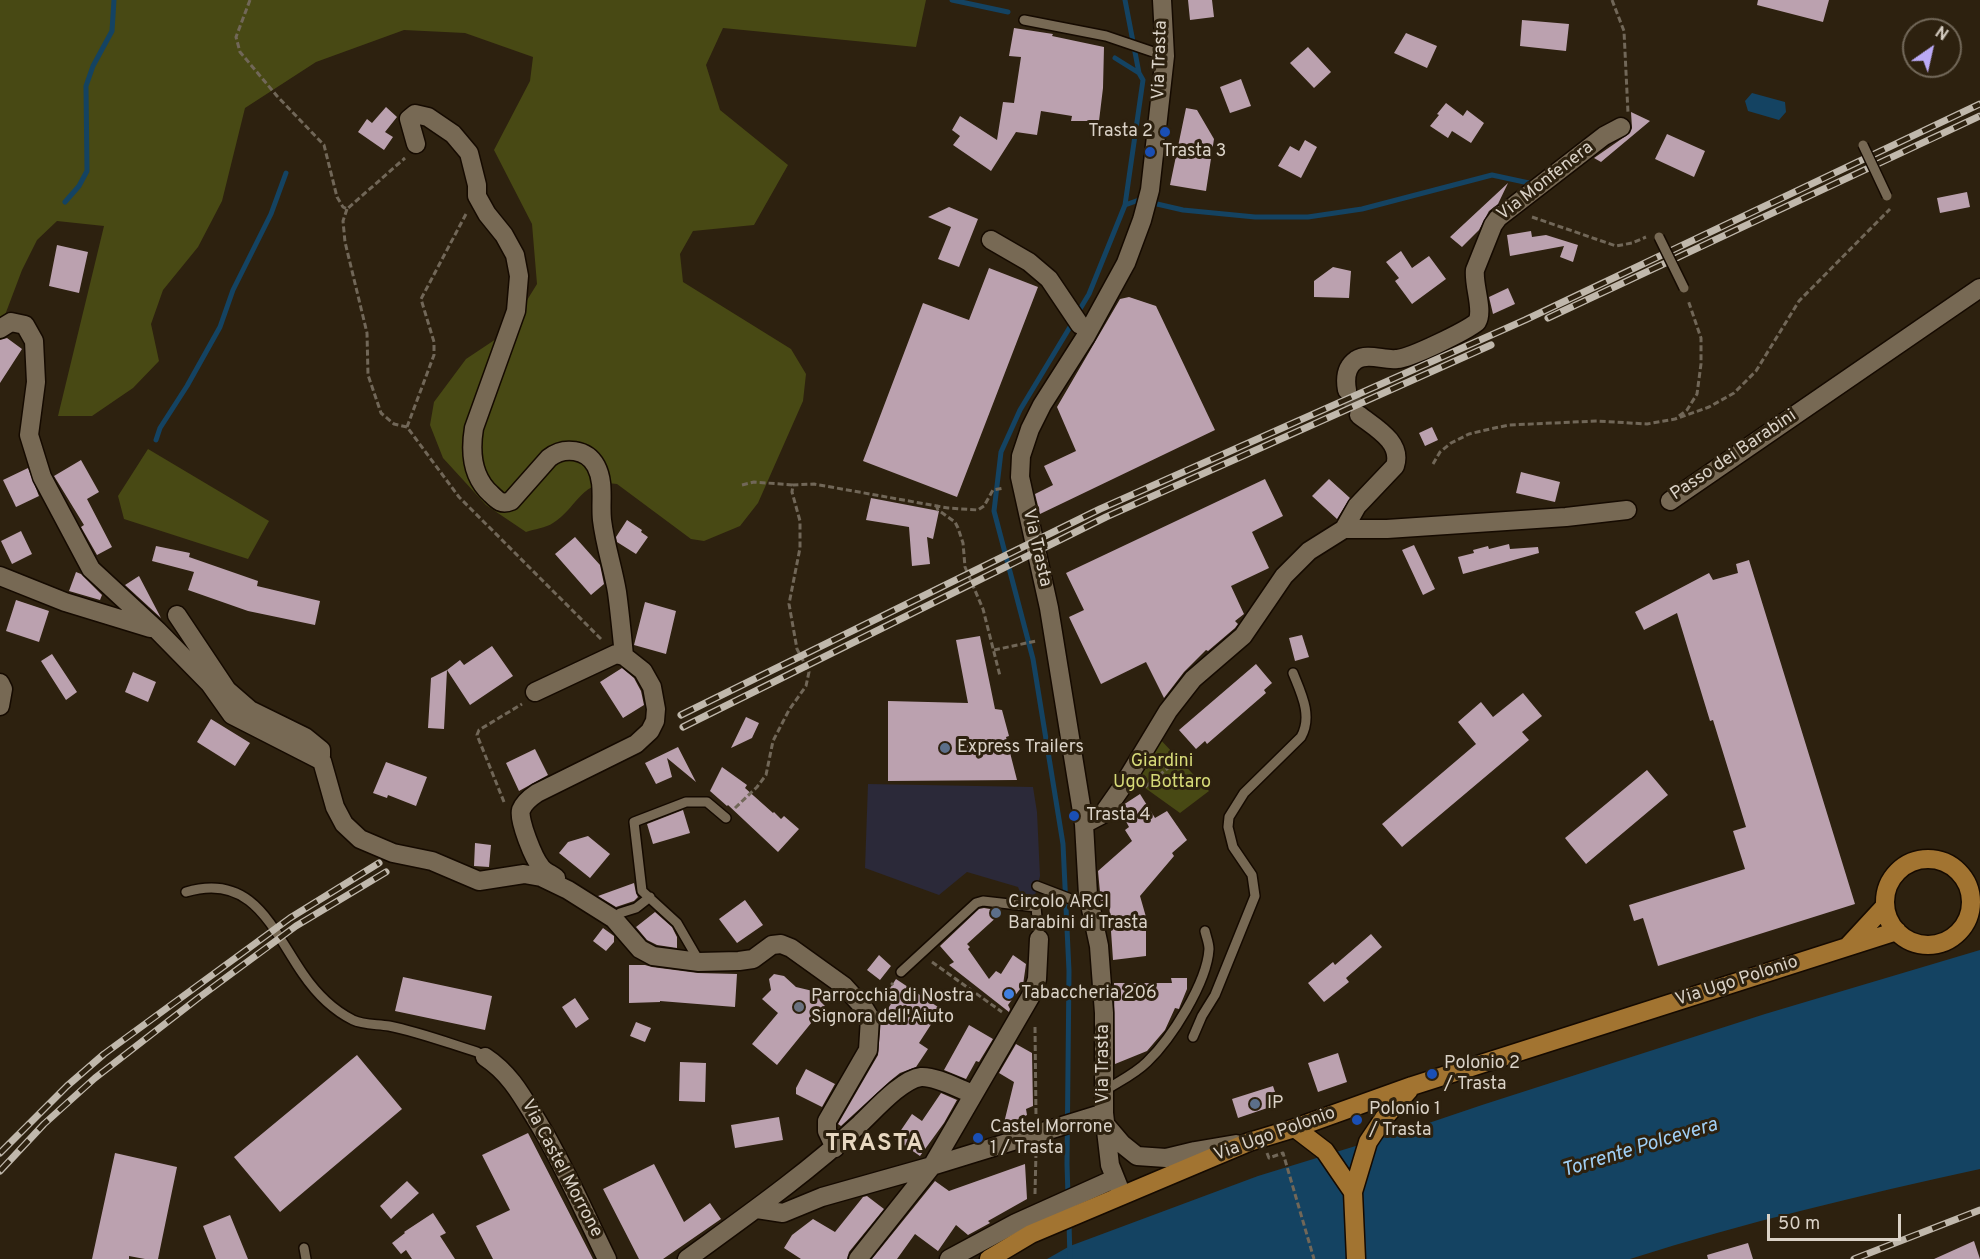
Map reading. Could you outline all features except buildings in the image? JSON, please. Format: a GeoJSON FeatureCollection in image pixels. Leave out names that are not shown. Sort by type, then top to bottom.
{"type":"FeatureCollection","features":[{"type":"Feature","properties":{"kind":"main road","name":"Via Ugo Polonio"},"geometry":{"type":"LineString","coordinates":[[989,1259],[1031,1234],[1048,1228],[1111,1190],[1249,1142],[1301,1132],[1412,1086],[1846,948],[1897,931],[1908,940],[1922,945],[1949,940],[1974,916],[1970,892],[1972,878],[1942,861],[1928,859],[1914,861],[1902,868],[1892,879],[1886,892],[1885,906],[1846,948]]}},
{"type":"Feature","properties":{"kind":"main road"},"geometry":{"type":"LineString","coordinates":[[1885,906],[1889,920],[1897,931]]}},
{"type":"Feature","properties":{"kind":"main road"},"geometry":{"type":"LineString","coordinates":[[1356,1259],[1353,1192],[1368,1142],[1384,1118],[1412,1086]]}},
{"type":"Feature","properties":{"kind":"main road"},"geometry":{"type":"LineString","coordinates":[[1301,1132],[1325,1150],[1353,1192]]}},
{"type":"Feature","properties":{"kind":"street","name":"Via Trasta"},"geometry":{"type":"LineString","coordinates":[[1111,1190],[1110,1165],[1101,1118],[1104,1091],[1104,1013],[1099,946],[1084,905],[1084,824],[1049,608],[1021,480],[1021,456],[1030,429],[1042,405],[1083,330],[1126,263],[1142,220],[1150,190],[1165,56],[1162,0]]}},
{"type":"Feature","properties":{"kind":"street"},"geometry":{"type":"LineString","coordinates":[[416,144],[409,119],[415,114],[434,121],[460,141],[469,153],[477,185],[477,196],[515,255],[519,276],[516,311],[474,428],[471,443],[475,473],[485,489],[498,502],[505,503],[511,501],[556,453],[565,450],[582,452],[594,462],[602,481],[602,520],[616,592],[624,656]]}},
{"type":"Feature","properties":{"kind":"street","name":"Via Monfenera"},"geometry":{"type":"LineString","coordinates":[[1347,390],[1346,375],[1356,360],[1366,357],[1392,360],[1408,357],[1477,322],[1480,314],[1475,270],[1495,221],[1604,136],[1621,127]]}},
{"type":"Feature","properties":{"kind":"street"},"geometry":{"type":"LineString","coordinates":[[991,240],[1034,267],[1055,287],[1083,330]]}},
{"type":"Feature","properties":{"kind":"street","name":"Passo dei Barabini"},"geometry":{"type":"LineString","coordinates":[[1670,501],[1980,288]]}},
{"type":"Feature","properties":{"kind":"street"},"geometry":{"type":"LineString","coordinates":[[0,328],[11,322],[25,325],[34,341],[36,382],[28,435],[42,477],[90,569],[158,631],[210,684],[232,715],[322,761]]}},
{"type":"Feature","properties":{"kind":"street"},"geometry":{"type":"LineString","coordinates":[[1084,824],[1103,814],[1168,711],[1193,679],[1243,636],[1274,590],[1309,551],[1344,528],[1357,506],[1395,466],[1396,450],[1391,442],[1359,415]]}},
{"type":"Feature","properties":{"kind":"street"},"geometry":{"type":"LineString","coordinates":[[1344,528],[1387,529],[1566,517],[1627,510]]}},
{"type":"Feature","properties":{"kind":"street"},"geometry":{"type":"LineString","coordinates":[[0,576],[65,602],[158,631]]}},
{"type":"Feature","properties":{"kind":"street"},"geometry":{"type":"LineString","coordinates":[[177,615],[227,690],[250,710],[305,737],[321,750],[335,807],[344,825],[360,839],[393,853],[432,861],[479,881],[532,874],[568,890],[614,919],[640,949],[653,956],[699,962],[753,959],[772,945],[781,944],[791,948],[844,986],[870,1018],[868,1050],[827,1121],[827,1131],[835,1148]]}},
{"type":"Feature","properties":{"kind":"street"},"geometry":{"type":"LineString","coordinates":[[536,691],[616,654],[624,656],[643,672],[652,687],[656,709],[655,721],[650,731],[636,744],[530,798],[521,812],[520,818],[542,869],[553,875],[568,890]]}},
{"type":"Feature","properties":{"kind":"street"},"geometry":{"type":"LineString","coordinates":[[0,683],[3,689],[0,706]]}},
{"type":"Feature","properties":{"kind":"street"},"geometry":{"type":"LineString","coordinates":[[858,1259],[932,1166],[1032,994],[1037,979],[1039,939]]}},
{"type":"Feature","properties":{"kind":"street","name":"Via Castel Morrone"},"geometry":{"type":"LineString","coordinates":[[485,1057],[497,1065],[514,1083],[556,1153],[607,1259]]}},
{"type":"Feature","properties":{"kind":"street"},"geometry":{"type":"LineString","coordinates":[[687,1259],[757,1209],[835,1148],[901,1087],[920,1077],[932,1078],[973,1094]]}},
{"type":"Feature","properties":{"kind":"street","name":"Via Trasta"},"geometry":{"type":"LineString","coordinates":[[1101,1118],[1122,1144],[1137,1156],[1166,1158],[1195,1150],[1249,1142]]}},
{"type":"Feature","properties":{"kind":"street"},"geometry":{"type":"LineString","coordinates":[[757,1209],[783,1213],[822,1197],[1101,1118]]}},
{"type":"Feature","properties":{"kind":"street"},"geometry":{"type":"LineString","coordinates":[[949,1259],[1040,1212],[1111,1190]]}},
{"type":"Feature","properties":{"kind":"lane"},"geometry":{"type":"LineString","coordinates":[[1024,20],[1106,36],[1165,56]]}},
{"type":"Feature","properties":{"kind":"lane"},"geometry":{"type":"LineString","coordinates":[[1863,145],[1887,196]]}},
{"type":"Feature","properties":{"kind":"lane"},"geometry":{"type":"LineString","coordinates":[[1659,237],[1684,288]]}},
{"type":"Feature","properties":{"kind":"lane"},"geometry":{"type":"LineString","coordinates":[[1193,1037],[1215,995],[1255,896],[1252,875],[1233,847],[1228,827],[1229,818],[1244,793],[1301,737],[1305,729],[1307,720],[1304,702],[1293,673]]}},
{"type":"Feature","properties":{"kind":"lane"},"geometry":{"type":"LineString","coordinates":[[699,962],[677,923],[642,891],[634,822],[686,802],[707,802],[726,818]]}},
{"type":"Feature","properties":{"kind":"lane"},"geometry":{"type":"LineString","coordinates":[[1037,886],[1084,905]]}},
{"type":"Feature","properties":{"kind":"lane"},"geometry":{"type":"LineString","coordinates":[[186,892],[216,887],[236,892],[254,904],[268,919],[304,976],[319,995],[332,1007],[355,1021],[390,1026],[477,1052],[485,1057]]}},
{"type":"Feature","properties":{"kind":"lane"},"geometry":{"type":"LineString","coordinates":[[614,919],[620,913],[636,908],[650,897]]}},
{"type":"Feature","properties":{"kind":"lane"},"geometry":{"type":"LineString","coordinates":[[901,972],[976,903],[984,901],[1036,907],[1039,939]]}},
{"type":"Feature","properties":{"kind":"lane"},"geometry":{"type":"LineString","coordinates":[[1104,1091],[1146,1064],[1163,1045],[1190,1005],[1203,975],[1209,948],[1205,931]]}},
{"type":"Feature","properties":{"kind":"lane"},"geometry":{"type":"LineString","coordinates":[[304,1248],[306,1259]]}},
{"type":"Feature","properties":{"kind":"path"},"geometry":{"type":"LineString","coordinates":[[250,0],[236,38],[240,52],[277,96],[324,145],[337,198],[347,209]]}},
{"type":"Feature","properties":{"kind":"path"},"geometry":{"type":"LineString","coordinates":[[1612,0],[1624,31],[1629,111],[1627,122],[1621,127]]}},
{"type":"Feature","properties":{"kind":"path"},"geometry":{"type":"LineString","coordinates":[[407,427],[394,424],[381,413],[368,375],[367,333],[345,242],[343,221],[347,209],[411,152],[416,144]]}},
{"type":"Feature","properties":{"kind":"path"},"geometry":{"type":"LineString","coordinates":[[1433,464],[1440,452],[1469,434],[1509,425],[1597,421],[1647,424],[1675,419],[1709,407],[1734,393],[1756,371],[1799,301],[1887,214],[1890,209],[1887,196]]}},
{"type":"Feature","properties":{"kind":"path"},"geometry":{"type":"LineString","coordinates":[[1532,217],[1616,246],[1632,243],[1654,234],[1659,237]]}},
{"type":"Feature","properties":{"kind":"path"},"geometry":{"type":"LineString","coordinates":[[1675,419],[1687,410],[1697,394],[1701,364],[1701,338],[1684,288]]}},
{"type":"Feature","properties":{"kind":"path"},"geometry":{"type":"LineString","coordinates":[[742,484],[754,482],[814,484],[978,510],[984,507],[993,490],[1013,486],[1021,480]]}},
{"type":"Feature","properties":{"kind":"path"},"geometry":{"type":"LineString","coordinates":[[726,818],[758,787],[766,775],[773,741],[789,710],[806,686],[809,672],[797,649],[789,604],[800,548],[800,522],[792,492],[793,485]]}},
{"type":"Feature","properties":{"kind":"path"},"geometry":{"type":"LineString","coordinates":[[936,505],[938,510],[955,522],[958,528],[963,543],[965,567],[983,609],[1000,676]]}},
{"type":"Feature","properties":{"kind":"path"},"geometry":{"type":"LineString","coordinates":[[994,650],[1043,639]]}},
{"type":"Feature","properties":{"kind":"path"},"geometry":{"type":"LineString","coordinates":[[507,810],[477,735],[479,730],[535,696],[536,691]]}},
{"type":"Feature","properties":{"kind":"path"},"geometry":{"type":"LineString","coordinates":[[1144,787],[1174,763]]}},
{"type":"Feature","properties":{"kind":"path"},"geometry":{"type":"LineString","coordinates":[[921,954],[1016,1022]]}},
{"type":"Feature","properties":{"kind":"path"},"geometry":{"type":"LineString","coordinates":[[868,1014],[901,972]]}},
{"type":"Feature","properties":{"kind":"path"},"geometry":{"type":"LineString","coordinates":[[1032,994],[1036,1039],[1040,1212]]}},
{"type":"Feature","properties":{"kind":"path"},"geometry":{"type":"LineString","coordinates":[[1269,1158],[1282,1153],[1314,1259]]}},
{"type":"Feature","properties":{"kind":"shaded area"},"geometry":{"type":"Polygon","coordinates":[[[868,784],[1033,787],[1037,812],[1040,876],[1034,899],[1022,897],[1018,887],[967,872],[939,895],[865,868],[868,784]]]}},
{"type":"Feature","properties":{"kind":"green space"},"geometry":{"type":"Polygon","coordinates":[[[0,0],[926,0],[916,47],[723,28],[706,65],[720,110],[788,165],[754,225],[693,231],[680,254],[683,282],[791,349],[806,374],[803,401],[758,503],[740,526],[704,541],[691,539],[617,484],[605,483],[588,489],[553,523],[526,532],[486,505],[443,458],[430,425],[434,402],[466,359],[508,331],[537,284],[532,224],[494,150],[530,81],[533,57],[465,33],[404,30],[316,62],[245,108],[222,201],[198,247],[163,290],[151,324],[159,361],[133,388],[92,416],[58,416],[104,226],[57,221],[37,240],[22,270],[5,315],[0,318],[0,0]]]}},
{"type":"Feature","properties":{"kind":"green space"},"geometry":{"type":"Polygon","coordinates":[[[148,449],[269,521],[248,559],[124,519],[118,496],[148,449]]]}},
{"type":"Feature","properties":{"kind":"green space","name":"Giardini Ugo Bottaro"},"geometry":{"type":"Polygon","coordinates":[[[1157,736],[1209,791],[1180,813],[1134,780],[1157,736]]]}},
{"type":"Feature","properties":{"kind":"water"},"geometry":{"type":"Polygon","coordinates":[[[1752,93],[1785,102],[1786,112],[1779,120],[1748,111],[1745,101],[1752,93]]]}},
{"type":"Feature","properties":{"kind":"water","name":"Torrente Polcevera"},"geometry":{"type":"Polygon","coordinates":[[[1980,950],[1980,1169],[1804,1210],[1630,1259],[1047,1259],[1070,1246],[1258,1176],[1765,1014],[1980,950]]]}},
{"type":"Feature","properties":{"kind":"waterway"},"geometry":{"type":"LineString","coordinates":[[65,202],[79,186],[87,171],[86,86],[93,66],[112,31],[114,0]]}},
{"type":"Feature","properties":{"kind":"waterway"},"geometry":{"type":"LineString","coordinates":[[952,0],[1008,12]]}},
{"type":"Feature","properties":{"kind":"waterway"},"geometry":{"type":"LineString","coordinates":[[1077,314],[1089,294],[1125,205],[1143,80],[1139,73],[1125,0]]}},
{"type":"Feature","properties":{"kind":"waterway"},"geometry":{"type":"LineString","coordinates":[[1115,58],[1139,73]]}},
{"type":"Feature","properties":{"kind":"waterway"},"geometry":{"type":"LineString","coordinates":[[156,440],[160,428],[220,327],[233,290],[271,214],[286,173]]}},
{"type":"Feature","properties":{"kind":"waterway"},"geometry":{"type":"LineString","coordinates":[[1157,204],[1183,210],[1255,217],[1308,217],[1362,209],[1492,175],[1529,183]]}},
{"type":"Feature","properties":{"kind":"waterway"},"geometry":{"type":"LineString","coordinates":[[1125,205],[1139,200]]}},
{"type":"Feature","properties":{"kind":"waterway"},"geometry":{"type":"LineString","coordinates":[[1068,1196],[1069,971],[1063,844],[1033,659],[994,511],[1001,452],[1020,410],[1073,322]]}},
{"type":"Feature","properties":{"kind":"waterway"},"geometry":{"type":"LineString","coordinates":[[1069,1223],[1070,1259]]}},
{"type":"Feature","properties":{"kind":"tunnel"},"geometry":{"type":"LineString","coordinates":[[1347,390],[1359,415]]}},
{"type":"Feature","properties":{"kind":"railway"},"geometry":{"type":"LineString","coordinates":[[681,715],[1100,509],[1525,320],[1980,104]]}},
{"type":"Feature","properties":{"kind":"railway"},"geometry":{"type":"LineString","coordinates":[[1548,318],[1980,116]]}},
{"type":"Feature","properties":{"kind":"railway"},"geometry":{"type":"LineString","coordinates":[[683,727],[1106,517],[1491,345]]}},
{"type":"Feature","properties":{"kind":"railway"},"geometry":{"type":"LineString","coordinates":[[0,1153],[67,1086],[104,1054],[290,918],[379,863]]}},
{"type":"Feature","properties":{"kind":"railway"},"geometry":{"type":"LineString","coordinates":[[0,1171],[44,1124],[95,1078],[296,926],[386,872]]}},
{"type":"Feature","properties":{"kind":"railway"},"geometry":{"type":"LineString","coordinates":[[1854,1259],[1980,1210]]}},
{"type":"Feature","properties":{"kind":"place","name":"Trasta 2"},"geometry":{"type":"Point","coordinates":[1165,132]}},
{"type":"Feature","properties":{"kind":"place","name":"Trasta 3"},"geometry":{"type":"Point","coordinates":[1150,152]}},
{"type":"Feature","properties":{"kind":"place","name":"Express Trailers"},"geometry":{"type":"Point","coordinates":[945,748]}},
{"type":"Feature","properties":{"kind":"place","name":"Trasta 4"},"geometry":{"type":"Point","coordinates":[1074,816]}},
{"type":"Feature","properties":{"kind":"place","name":"Circolo ARCI Barabini di Trasta"},"geometry":{"type":"Point","coordinates":[996,913]}},
{"type":"Feature","properties":{"kind":"place","name":"Tabaccheria 206"},"geometry":{"type":"Point","coordinates":[1009,994]}},
{"type":"Feature","properties":{"kind":"place","name":"Parrocchia di Nostra Signora dell'Aiuto"},"geometry":{"type":"Point","coordinates":[799,1007]}},
{"type":"Feature","properties":{"kind":"place","name":"Polonio 2 / Trasta"},"geometry":{"type":"Point","coordinates":[1432,1074]}},
{"type":"Feature","properties":{"kind":"place","name":"IP"},"geometry":{"type":"Point","coordinates":[1255,1104]}},
{"type":"Feature","properties":{"kind":"place","name":"Polonio 1 / Trasta"},"geometry":{"type":"Point","coordinates":[1357,1120]}},
{"type":"Feature","properties":{"kind":"place","name":"Castel Morrone 1 / Trasta"},"geometry":{"type":"Point","coordinates":[978,1138]}},
{"type":"Feature","properties":{"kind":"district","name":"TRASTA"},"geometry":{"type":"Point","coordinates":[875,1145]}}]}
